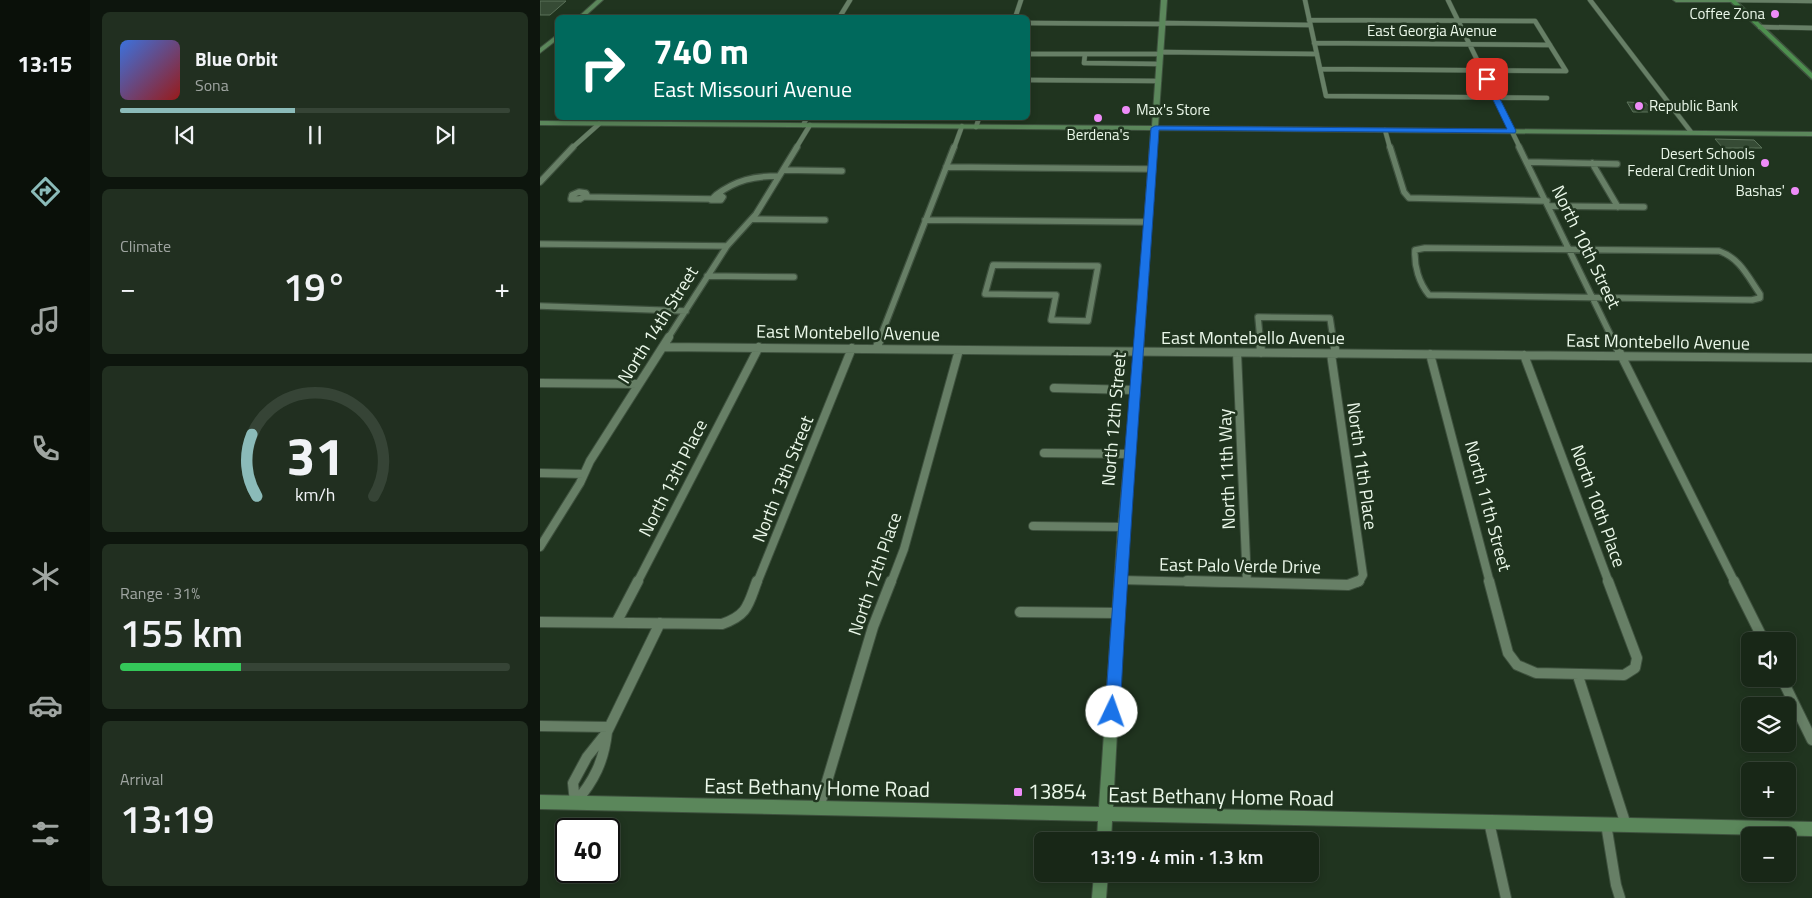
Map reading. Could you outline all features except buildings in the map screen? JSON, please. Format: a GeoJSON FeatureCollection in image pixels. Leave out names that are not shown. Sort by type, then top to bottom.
{"type":"FeatureCollection","features":[{"type":"Feature","properties":{"kind":"main road"},"geometry":{"type":"LineString","coordinates":[[582,15],[600,0]]}},
{"type":"Feature","properties":{"kind":"main road","name":"North 12th Street"},"geometry":{"type":"LineString","coordinates":[[1104,832],[1123,527],[1139,351],[1164,0]]}},
{"type":"Feature","properties":{"kind":"main road"},"geometry":{"type":"LineString","coordinates":[[1676,0],[1732,0],[1812,77]]}},
{"type":"Feature","properties":{"kind":"main road"},"geometry":{"type":"LineString","coordinates":[[540,50],[555,38]]}},
{"type":"Feature","properties":{"kind":"main road"},"geometry":{"type":"LineString","coordinates":[[540,123],[1812,134]]}},
{"type":"Feature","properties":{"kind":"main road","name":"East Bethany Home Road"},"geometry":{"type":"LineString","coordinates":[[540,802],[1812,829]]}},
{"type":"Feature","properties":{"kind":"main road"},"geometry":{"type":"LineString","coordinates":[[1099,898],[1100,882]]}},
{"type":"Feature","properties":{"kind":"street"},"geometry":{"type":"LineString","coordinates":[[842,15],[850,0]]}},
{"type":"Feature","properties":{"kind":"street"},"geometry":{"type":"LineString","coordinates":[[1016,15],[1021,0]]}},
{"type":"Feature","properties":{"kind":"street"},"geometry":{"type":"LineString","coordinates":[[1305,0],[1326,96],[1546,98]]}},
{"type":"Feature","properties":{"kind":"street","name":"North 10th Street"},"geometry":{"type":"LineString","coordinates":[[1448,0],[1621,356],[1759,632]]}},
{"type":"Feature","properties":{"kind":"street"},"geometry":{"type":"LineString","coordinates":[[1590,0],[1691,132]]}},
{"type":"Feature","properties":{"kind":"street"},"geometry":{"type":"LineString","coordinates":[[1732,0],[1812,1]]}},
{"type":"Feature","properties":{"kind":"street"},"geometry":{"type":"LineString","coordinates":[[1030,24],[1535,21],[1566,70],[1320,69]]}},
{"type":"Feature","properties":{"kind":"street"},"geometry":{"type":"LineString","coordinates":[[1760,27],[1812,28]]}},
{"type":"Feature","properties":{"kind":"street","name":"East Georgia Avenue"},"geometry":{"type":"LineString","coordinates":[[1314,43],[1550,45]]}},
{"type":"Feature","properties":{"kind":"street"},"geometry":{"type":"LineString","coordinates":[[1030,54],[1317,54]]}},
{"type":"Feature","properties":{"kind":"street"},"geometry":{"type":"LineString","coordinates":[[1086,54],[1084,63],[1160,64]]}},
{"type":"Feature","properties":{"kind":"street"},"geometry":{"type":"LineString","coordinates":[[1030,80],[1159,81]]}},
{"type":"Feature","properties":{"kind":"street","name":"North 14th Street"},"geometry":{"type":"LineString","coordinates":[[540,548],[707,276],[727,246],[752,219],[781,173],[806,125],[807,120]]}},
{"type":"Feature","properties":{"kind":"street"},"geometry":{"type":"LineString","coordinates":[[976,127],[979,120]]}},
{"type":"Feature","properties":{"kind":"street"},"geometry":{"type":"LineString","coordinates":[[540,182],[580,139],[599,124]]}},
{"type":"Feature","properties":{"kind":"street"},"geometry":{"type":"LineString","coordinates":[[876,349],[962,126]]}},
{"type":"Feature","properties":{"kind":"street"},"geometry":{"type":"LineString","coordinates":[[1385,130],[1404,192],[1409,198],[1644,208]]}},
{"type":"Feature","properties":{"kind":"street"},"geometry":{"type":"LineString","coordinates":[[1527,162],[1617,164]]}},
{"type":"Feature","properties":{"kind":"street"},"geometry":{"type":"LineString","coordinates":[[1592,163],[1618,207]]}},
{"type":"Feature","properties":{"kind":"street"},"geometry":{"type":"LineString","coordinates":[[946,167],[1152,169]]}},
{"type":"Feature","properties":{"kind":"street"},"geometry":{"type":"LineString","coordinates":[[585,197],[714,197],[730,185],[744,178],[781,173],[842,171]]}},
{"type":"Feature","properties":{"kind":"street"},"geometry":{"type":"LineString","coordinates":[[752,219],[825,220]]}},
{"type":"Feature","properties":{"kind":"street"},"geometry":{"type":"LineString","coordinates":[[926,220],[1148,222]]}},
{"type":"Feature","properties":{"kind":"street"},"geometry":{"type":"LineString","coordinates":[[540,244],[727,246]]}},
{"type":"Feature","properties":{"kind":"street"},"geometry":{"type":"LineString","coordinates":[[1425,248],[1570,250],[1718,250],[1728,253],[1735,258],[1760,294],[1760,298],[1752,300],[1430,295],[1424,290],[1414,256],[1415,250],[1425,248]]}},
{"type":"Feature","properties":{"kind":"street"},"geometry":{"type":"LineString","coordinates":[[992,265],[1098,266],[1088,321],[1051,320],[1056,295],[985,294],[992,265]]}},
{"type":"Feature","properties":{"kind":"street"},"geometry":{"type":"LineString","coordinates":[[707,276],[794,277]]}},
{"type":"Feature","properties":{"kind":"street"},"geometry":{"type":"LineString","coordinates":[[540,306],[686,311]]}},
{"type":"Feature","properties":{"kind":"street","name":"North 11th Place"},"geometry":{"type":"LineString","coordinates":[[1260,353],[1258,317],[1330,318],[1333,354],[1363,575],[1360,582]]}},
{"type":"Feature","properties":{"kind":"street","name":"East Montebello Avenue"},"geometry":{"type":"LineString","coordinates":[[663,346],[1812,358]]}},
{"type":"Feature","properties":{"kind":"street","name":"North 13th Place"},"geometry":{"type":"LineString","coordinates":[[616,623],[759,348]]}},
{"type":"Feature","properties":{"kind":"street","name":"North 13th Street"},"geometry":{"type":"LineString","coordinates":[[660,623],[722,624],[736,619],[746,609],[852,348]]}},
{"type":"Feature","properties":{"kind":"street","name":"North 12th Place"},"geometry":{"type":"LineString","coordinates":[[819,808],[873,627],[904,549],[959,350]]}},
{"type":"Feature","properties":{"kind":"street","name":"North 11th Way"},"geometry":{"type":"LineString","coordinates":[[1237,353],[1247,583]]}},
{"type":"Feature","properties":{"kind":"street","name":"North 11th Street"},"geometry":{"type":"LineString","coordinates":[[1430,354],[1508,653],[1517,665],[1536,673],[1578,676]]}},
{"type":"Feature","properties":{"kind":"street","name":"North 10th Place"},"geometry":{"type":"LineString","coordinates":[[1524,355],[1637,658],[1635,668],[1624,675],[1578,676]]}},
{"type":"Feature","properties":{"kind":"street"},"geometry":{"type":"LineString","coordinates":[[540,383],[639,384]]}},
{"type":"Feature","properties":{"kind":"street"},"geometry":{"type":"LineString","coordinates":[[1054,388],[1134,390]]}},
{"type":"Feature","properties":{"kind":"street"},"geometry":{"type":"LineString","coordinates":[[1044,453],[1130,454]]}},
{"type":"Feature","properties":{"kind":"street"},"geometry":{"type":"LineString","coordinates":[[540,473],[584,474]]}},
{"type":"Feature","properties":{"kind":"street"},"geometry":{"type":"LineString","coordinates":[[1033,526],[1123,527]]}},
{"type":"Feature","properties":{"kind":"street","name":"East Palo Verde Drive"},"geometry":{"type":"LineString","coordinates":[[1120,580],[1348,585],[1360,582]]}},
{"type":"Feature","properties":{"kind":"street"},"geometry":{"type":"LineString","coordinates":[[1020,612],[1118,614]]}},
{"type":"Feature","properties":{"kind":"street"},"geometry":{"type":"LineString","coordinates":[[540,622],[660,623],[608,730],[587,757],[574,783],[575,803]]}},
{"type":"Feature","properties":{"kind":"street"},"geometry":{"type":"LineString","coordinates":[[1578,676],[1626,825]]}},
{"type":"Feature","properties":{"kind":"street"},"geometry":{"type":"LineString","coordinates":[[1786,687],[1812,740]]}},
{"type":"Feature","properties":{"kind":"street"},"geometry":{"type":"LineString","coordinates":[[540,726],[608,730]]}},
{"type":"Feature","properties":{"kind":"street"},"geometry":{"type":"LineString","coordinates":[[575,803],[592,783],[605,756],[608,730]]}},
{"type":"Feature","properties":{"kind":"street"},"geometry":{"type":"LineString","coordinates":[[1489,822],[1506,898]]}},
{"type":"Feature","properties":{"kind":"street"},"geometry":{"type":"LineString","coordinates":[[1606,824],[1616,885],[1620,898]]}},
{"type":"Feature","properties":{"kind":"place","name":"Coffee Zona"},"geometry":{"type":"Point","coordinates":[1775,14]}},
{"type":"Feature","properties":{"kind":"place","name":"Republic Bank"},"geometry":{"type":"Point","coordinates":[1639,106]}},
{"type":"Feature","properties":{"kind":"place","name":"Max's Store"},"geometry":{"type":"Point","coordinates":[1126,110]}},
{"type":"Feature","properties":{"kind":"place","name":"Berdena's"},"geometry":{"type":"Point","coordinates":[1098,118]}},
{"type":"Feature","properties":{"kind":"place","name":"Desert Schools Federal Credit Union"},"geometry":{"type":"Point","coordinates":[1765,163]}},
{"type":"Feature","properties":{"kind":"place","name":"Bashas'"},"geometry":{"type":"Point","coordinates":[1795,191]}},
{"type":"Feature","properties":{"kind":"place","name":"13854"},"geometry":{"type":"Point","coordinates":[1018,792]}},
{"type":"Feature","properties":{"kind":"route"},"geometry":{"type":"LineString","coordinates":[[1112,712],[1123,527],[1139,351],[1155,128],[1512,131],[1487,79]]}}]}
